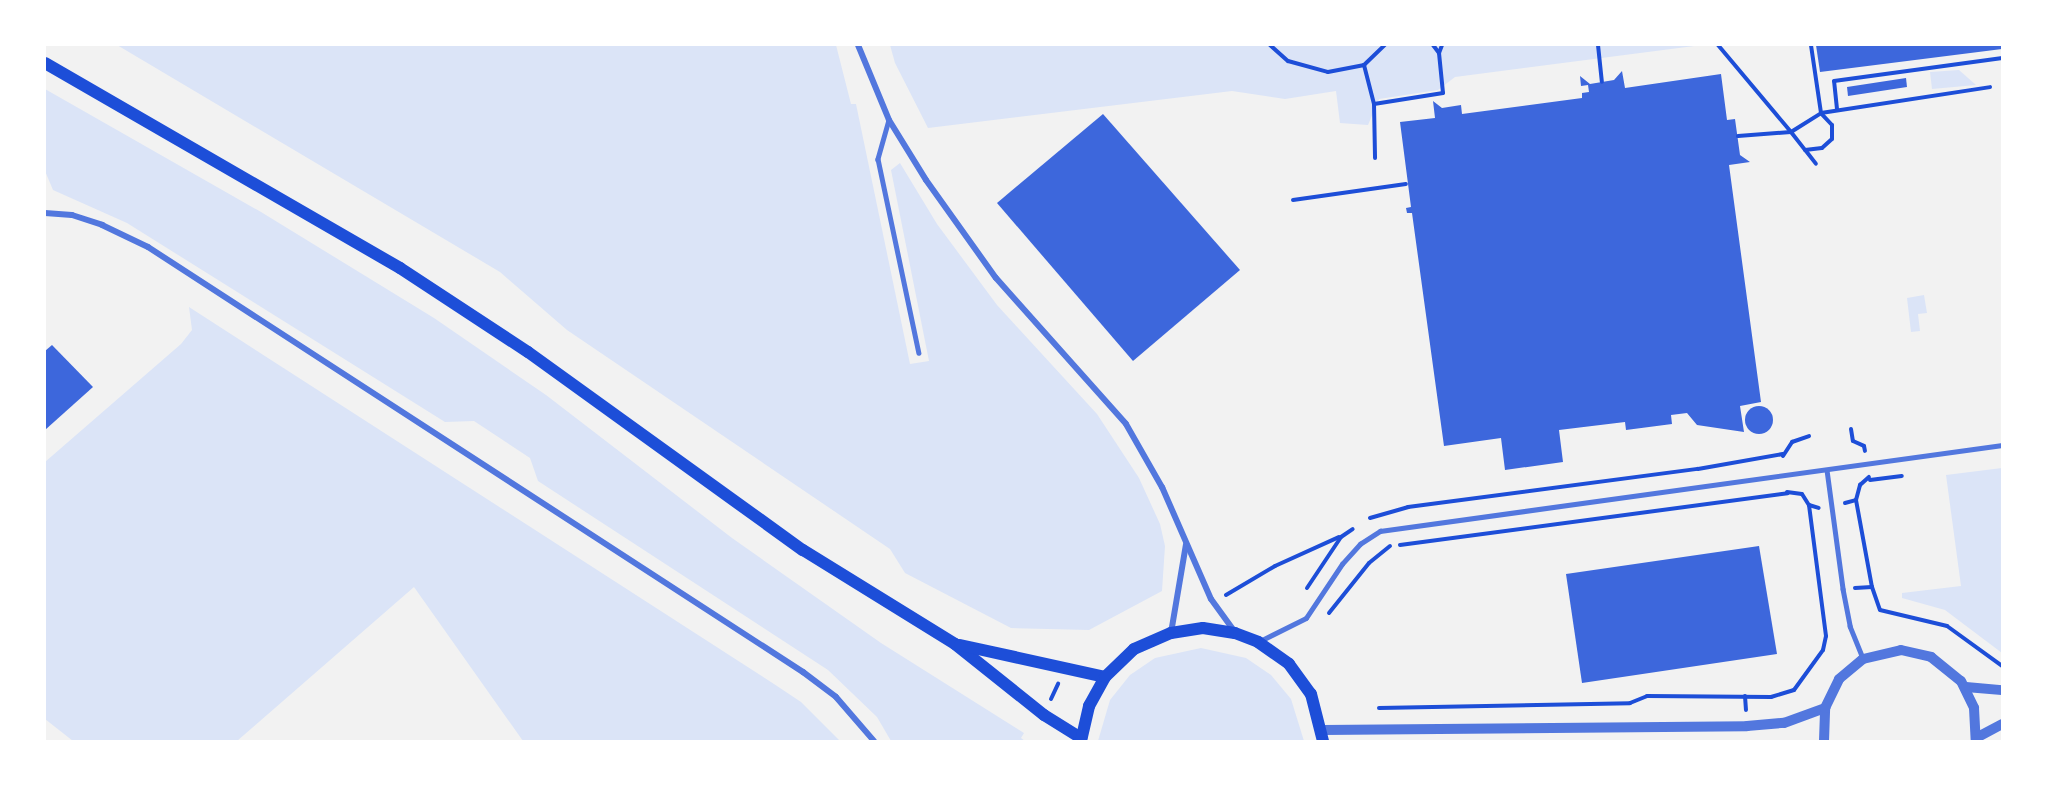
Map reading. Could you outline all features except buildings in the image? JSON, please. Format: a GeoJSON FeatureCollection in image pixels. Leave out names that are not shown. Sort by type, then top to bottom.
{"type":"FeatureCollection","features":[{"type":"Feature","properties":{"kind":"main road"},"geometry":{"type":"LineString","coordinates":[[45,63],[400,268],[528,352],[803,550],[955,644],[1044,715],[1081,740],[1089,706],[1105,677],[1134,649],[1171,633],[1203,628],[1235,633],[1258,642],[1288,664],[1305,687],[1323,735]]}},
{"type":"Feature","properties":{"kind":"main road"},"geometry":{"type":"LineString","coordinates":[[955,644],[1105,677]]}},
{"type":"Feature","properties":{"kind":"street"},"geometry":{"type":"LineString","coordinates":[[858,45],[889,120],[926,180],[996,278],[1126,424],[1162,487],[1210,599],[1235,633]]}},
{"type":"Feature","properties":{"kind":"street"},"geometry":{"type":"LineString","coordinates":[[45,213],[72,215],[102,225],[148,247],[802,672],[836,697],[874,741]]}},
{"type":"Feature","properties":{"kind":"street"},"geometry":{"type":"LineString","coordinates":[[1171,633],[1186,544]]}},
{"type":"Feature","properties":{"kind":"street"},"geometry":{"type":"LineString","coordinates":[[1824,741],[1825,708],[1839,679],[1863,659],[1893,650],[1916,652],[1945,664],[1966,687],[1976,715],[1976,739],[2002,724]]}},
{"type":"Feature","properties":{"kind":"street"},"geometry":{"type":"LineString","coordinates":[[1966,687],[2002,690]]}},
{"type":"Feature","properties":{"kind":"street"},"geometry":{"type":"LineString","coordinates":[[1323,735],[1747,726],[1784,723],[1825,708]]}},
{"type":"Feature","properties":{"kind":"lane"},"geometry":{"type":"LineString","coordinates":[[889,120],[878,159],[920,353]]}},
{"type":"Feature","properties":{"kind":"lane"},"geometry":{"type":"LineString","coordinates":[[1258,642],[1306,618],[1360,544],[1380,531],[2002,445]]}},
{"type":"Feature","properties":{"kind":"lane"},"geometry":{"type":"LineString","coordinates":[[1827,470],[1850,626],[1863,659]]}},
{"type":"Feature","properties":{"kind":"path"},"geometry":{"type":"LineString","coordinates":[[1270,45],[1288,61],[1328,72],[1364,65],[1385,45]]}},
{"type":"Feature","properties":{"kind":"path"},"geometry":{"type":"LineString","coordinates":[[1433,45],[1439,54]]}},
{"type":"Feature","properties":{"kind":"path"},"geometry":{"type":"LineString","coordinates":[[1374,104],[1443,93],[1439,54],[1442,45]]}},
{"type":"Feature","properties":{"kind":"path"},"geometry":{"type":"LineString","coordinates":[[1598,45],[1602,82]]}},
{"type":"Feature","properties":{"kind":"path"},"geometry":{"type":"LineString","coordinates":[[1718,45],[1816,164]]}},
{"type":"Feature","properties":{"kind":"path"},"geometry":{"type":"LineString","coordinates":[[1805,150],[1822,147],[1832,139],[1832,125],[1821,113],[1811,45]]}},
{"type":"Feature","properties":{"kind":"path"},"geometry":{"type":"LineString","coordinates":[[1837,109],[1834,81],[2002,58]]}},
{"type":"Feature","properties":{"kind":"path"},"geometry":{"type":"LineString","coordinates":[[1364,65],[1374,104],[1375,158]]}},
{"type":"Feature","properties":{"kind":"path"},"geometry":{"type":"LineString","coordinates":[[1738,136],[1791,132],[1821,113],[1837,109],[1990,87]]}},
{"type":"Feature","properties":{"kind":"path"},"geometry":{"type":"LineString","coordinates":[[1293,200],[1406,184]]}},
{"type":"Feature","properties":{"kind":"path"},"geometry":{"type":"LineString","coordinates":[[1851,429],[1853,441],[1864,446],[1865,452]]}},
{"type":"Feature","properties":{"kind":"path"},"geometry":{"type":"LineString","coordinates":[[1784,461],[1787,446],[1799,438],[1809,436]]}},
{"type":"Feature","properties":{"kind":"path"},"geometry":{"type":"LineString","coordinates":[[1902,476],[1869,478],[1860,485],[1856,500],[1872,587],[1880,610],[1947,626],[2002,666]]}},
{"type":"Feature","properties":{"kind":"path"},"geometry":{"type":"LineString","coordinates":[[1324,618],[1388,546],[1787,490],[1802,494],[1809,505],[1826,636],[1822,650],[1794,690],[1771,697],[1647,696],[1630,703],[1379,708]]}},
{"type":"Feature","properties":{"kind":"path"},"geometry":{"type":"LineString","coordinates":[[1845,504],[1856,500]]}},
{"type":"Feature","properties":{"kind":"path"},"geometry":{"type":"LineString","coordinates":[[1809,505],[1819,508]]}},
{"type":"Feature","properties":{"kind":"path"},"geometry":{"type":"LineString","coordinates":[[1225,595],[1275,566],[1341,537]]}},
{"type":"Feature","properties":{"kind":"path"},"geometry":{"type":"LineString","coordinates":[[1048,706],[1061,678]]}},
{"type":"Feature","properties":{"kind":"shaded area"},"geometry":{"type":"Polygon","coordinates":[[[117,45],[836,45],[851,104],[856,104],[910,364],[929,361],[891,170],[900,163],[937,224],[997,305],[1097,414],[1139,478],[1160,524],[1165,546],[1162,591],[1089,630],[1011,628],[905,573],[890,549],[567,330],[500,272],[117,45]]]}},
{"type":"Feature","properties":{"kind":"shaded area"},"geometry":{"type":"Polygon","coordinates":[[[890,45],[1702,45],[1455,77],[1438,90],[1379,99],[1368,125],[1340,123],[1336,91],[1285,99],[1232,91],[928,128],[895,63],[890,45]]]}},
{"type":"Feature","properties":{"kind":"shaded area"},"geometry":{"type":"Polygon","coordinates":[[[1959,70],[1976,85],[1932,89],[1930,72],[1959,70]]]}},
{"type":"Feature","properties":{"kind":"shaded area"},"geometry":{"type":"Polygon","coordinates":[[[45,89],[261,212],[434,318],[546,395],[732,538],[881,643],[1024,733],[1021,738],[1025,741],[891,741],[877,717],[828,670],[538,481],[530,458],[474,421],[445,422],[127,223],[53,190],[45,171],[45,89]]]}},
{"type":"Feature","properties":{"kind":"shaded area"},"geometry":{"type":"Polygon","coordinates":[[[1924,295],[1927,313],[1918,314],[1920,331],[1911,332],[1907,298],[1924,295]]]}},
{"type":"Feature","properties":{"kind":"shaded area"},"geometry":{"type":"Polygon","coordinates":[[[189,307],[801,702],[840,741],[523,741],[414,587],[237,741],[73,741],[45,719],[45,462],[181,344],[192,330],[189,307]]]}},
{"type":"Feature","properties":{"kind":"shaded area"},"geometry":{"type":"Polygon","coordinates":[[[2002,468],[2002,653],[1945,610],[1902,598],[1902,593],[1961,586],[1946,475],[2002,468]]]}},
{"type":"Feature","properties":{"kind":"shaded area"},"geometry":{"type":"Polygon","coordinates":[[[1201,648],[1246,658],[1271,675],[1291,699],[1304,741],[1098,741],[1110,700],[1130,675],[1155,658],[1201,648]]]}}]}
